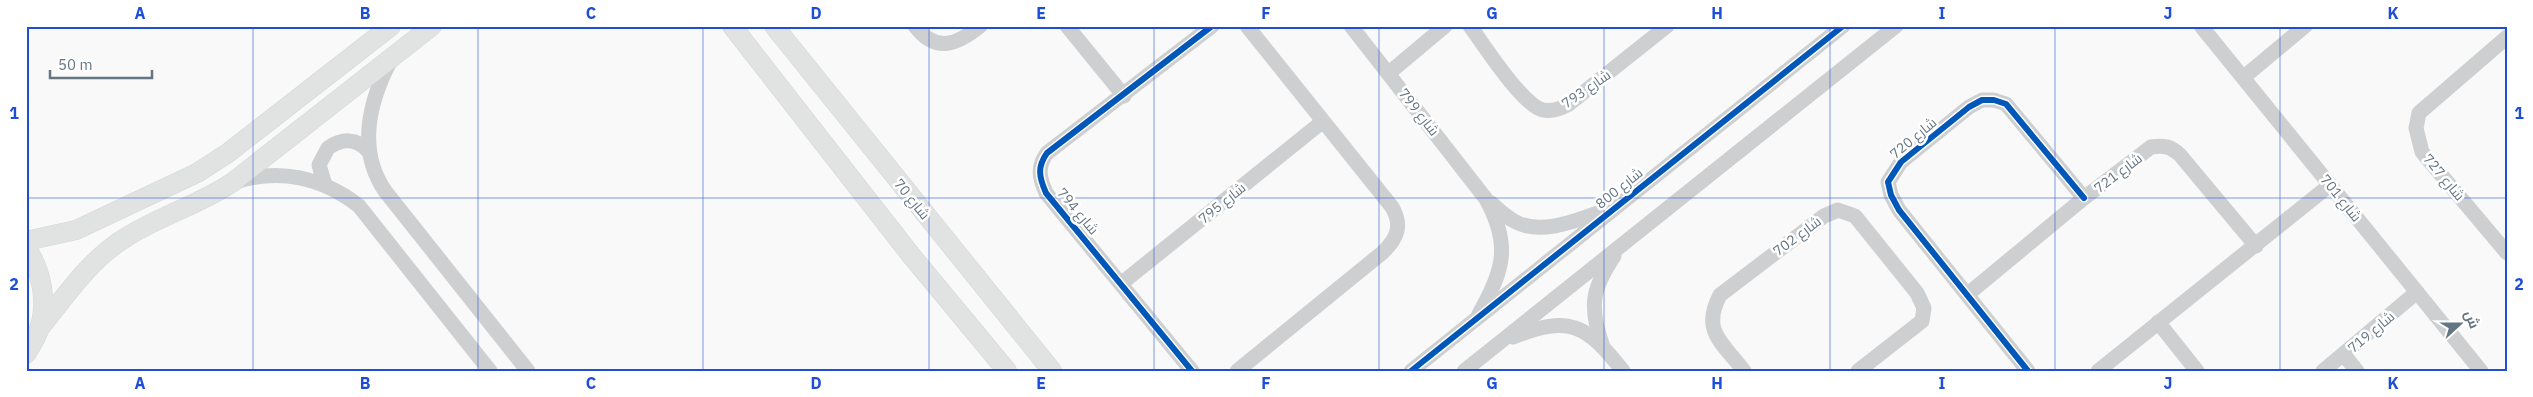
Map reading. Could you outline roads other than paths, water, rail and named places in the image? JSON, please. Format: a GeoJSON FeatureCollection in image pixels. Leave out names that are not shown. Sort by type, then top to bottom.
{"type":"FeatureCollection","features":[{"type":"Feature","properties":{"kind":"main road"},"geometry":{"type":"LineString","coordinates":[[26,241],[76,230],[197,173],[228,153],[391,26]]}},
{"type":"Feature","properties":{"kind":"main road"},"geometry":{"type":"LineString","coordinates":[[26,354],[39,329],[78,280],[102,254],[126,237],[209,198],[233,182],[432,26]]}},
{"type":"Feature","properties":{"kind":"main road"},"geometry":{"type":"LineString","coordinates":[[732,26],[910,254],[1007,371]]}},
{"type":"Feature","properties":{"kind":"main road","name":"شارع 70"},"geometry":{"type":"LineString","coordinates":[[774,26],[1052,371]]}},
{"type":"Feature","properties":{"kind":"main road"},"geometry":{"type":"LineString","coordinates":[[26,248],[37,268],[42,283],[43,314],[39,329]]}},
{"type":"Feature","properties":{"kind":"street"},"geometry":{"type":"LineString","coordinates":[[915,26],[930,41],[944,44],[955,42],[980,26]]}},
{"type":"Feature","properties":{"kind":"street"},"geometry":{"type":"LineString","coordinates":[[1067,26],[1124,96]]}},
{"type":"Feature","properties":{"kind":"street","name":"شارع 794"},"geometry":{"type":"LineString","coordinates":[[1192,371],[1122,283],[1046,193],[1039,172],[1041,162],[1047,153],[1124,96],[1212,26]]}},
{"type":"Feature","properties":{"kind":"street"},"geometry":{"type":"LineString","coordinates":[[1237,371],[1395,240],[1398,231],[1397,216],[1392,207],[1247,26]]}},
{"type":"Feature","properties":{"kind":"street","name":"شارع 799"},"geometry":{"type":"LineString","coordinates":[[1351,26],[1486,199],[1496,217],[1504,244],[1501,263],[1494,282],[1474,321]]}},
{"type":"Feature","properties":{"kind":"street"},"geometry":{"type":"LineString","coordinates":[[1389,73],[1445,26]]}},
{"type":"Feature","properties":{"kind":"street","name":"شارع 793"},"geometry":{"type":"LineString","coordinates":[[1470,26],[1521,94],[1543,110],[1558,109],[1569,104],[1667,26]]}},
{"type":"Feature","properties":{"kind":"street","name":"شارع 800"},"geometry":{"type":"LineString","coordinates":[[1411,371],[1843,26]]}},
{"type":"Feature","properties":{"kind":"street"},"geometry":{"type":"LineString","coordinates":[[1464,371],[1896,26]]}},
{"type":"Feature","properties":{"kind":"street","name":"شارع 701"},"geometry":{"type":"LineString","coordinates":[[2202,26],[2481,371]]}},
{"type":"Feature","properties":{"kind":"street"},"geometry":{"type":"LineString","coordinates":[[2244,77],[2305,26]]}},
{"type":"Feature","properties":{"kind":"street","name":"شارع 727"},"geometry":{"type":"LineString","coordinates":[[2507,37],[2419,113],[2416,128],[2422,152],[2507,253]]}},
{"type":"Feature","properties":{"kind":"street"},"geometry":{"type":"LineString","coordinates":[[391,60],[375,95],[370,113],[368,151],[374,172],[385,191],[528,371]]}},
{"type":"Feature","properties":{"kind":"street","name":"شارع 720"},"geometry":{"type":"LineString","coordinates":[[2028,371],[1899,210],[1891,195],[1888,182],[1901,162],[1969,107],[1982,100],[1994,100],[2006,104],[2084,198]]}},
{"type":"Feature","properties":{"kind":"street","name":"شارع 795"},"geometry":{"type":"LineString","coordinates":[[1122,283],[1322,122]]}},
{"type":"Feature","properties":{"kind":"street"},"geometry":{"type":"LineString","coordinates":[[325,185],[319,166],[328,148],[340,141],[352,141],[368,151]]}},
{"type":"Feature","properties":{"kind":"street","name":"شارع 721"},"geometry":{"type":"LineString","coordinates":[[1968,294],[2084,198],[2151,148],[2162,145],[2171,148],[2256,246]]}},
{"type":"Feature","properties":{"kind":"street"},"geometry":{"type":"LineString","coordinates":[[233,182],[273,175],[299,177],[325,185],[359,206],[490,371]]}},
{"type":"Feature","properties":{"kind":"street"},"geometry":{"type":"LineString","coordinates":[[2098,371],[2330,185]]}},
{"type":"Feature","properties":{"kind":"street","name":"شارع 799"},"geometry":{"type":"LineString","coordinates":[[1486,199],[1510,219],[1526,227],[1549,227],[1614,208]]}},
{"type":"Feature","properties":{"kind":"street","name":"شارع 702"},"geometry":{"type":"LineString","coordinates":[[1744,371],[1715,333],[1711,323],[1713,308],[1720,294],[1824,216],[1838,210],[1855,216],[1917,293],[1924,308],[1922,321],[1858,371]]}},
{"type":"Feature","properties":{"kind":"street"},"geometry":{"type":"LineString","coordinates":[[2495,238],[2507,229]]}},
{"type":"Feature","properties":{"kind":"street"},"geometry":{"type":"LineString","coordinates":[[1622,243],[1602,274],[1594,298],[1594,321],[1602,344],[1623,371]]}},
{"type":"Feature","properties":{"kind":"street","name":"شارع 719"},"geometry":{"type":"LineString","coordinates":[[2323,371],[2418,292]]}},
{"type":"Feature","properties":{"kind":"street"},"geometry":{"type":"LineString","coordinates":[[2158,322],[2197,371]]}},
{"type":"Feature","properties":{"kind":"street"},"geometry":{"type":"LineString","coordinates":[[1498,344],[1555,324],[1567,325],[1580,330],[1602,344]]}},
{"type":"Feature","properties":{"kind":"street"},"geometry":{"type":"LineString","coordinates":[[2344,355],[2357,371]]}}]}
